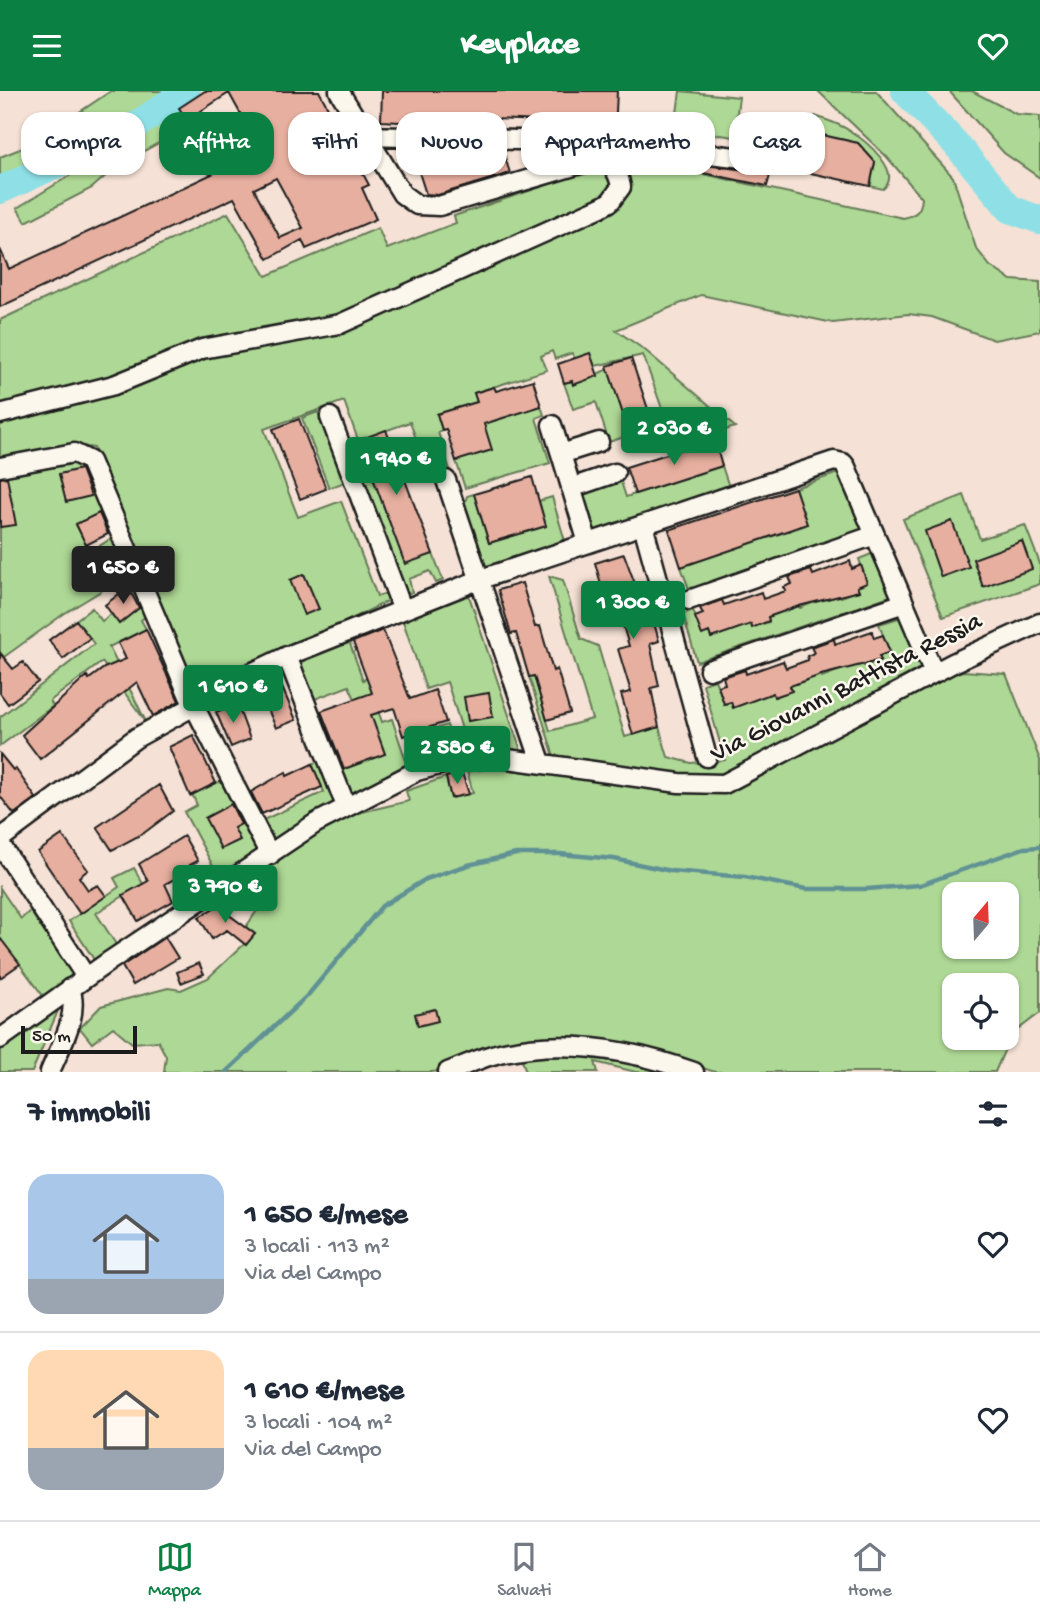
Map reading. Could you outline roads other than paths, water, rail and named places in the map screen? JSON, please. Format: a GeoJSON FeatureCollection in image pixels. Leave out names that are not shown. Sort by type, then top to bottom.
{"type":"FeatureCollection","features":[{"type":"Feature","properties":{"kind":"street"},"geometry":{"type":"LineString","coordinates":[[339,91],[352,112]]}},
{"type":"Feature","properties":{"kind":"street"},"geometry":{"type":"LineString","coordinates":[[382,136],[521,140]]}},
{"type":"Feature","properties":{"kind":"street"},"geometry":{"type":"LineString","coordinates":[[0,414],[114,385],[202,349],[340,324],[601,207],[617,195],[621,187],[615,169],[608,163],[591,161],[427,207],[408,200],[382,162]]}},
{"type":"Feature","properties":{"kind":"street"},"geometry":{"type":"LineString","coordinates":[[330,417],[402,608]]}},
{"type":"Feature","properties":{"kind":"street"},"geometry":{"type":"LineString","coordinates":[[552,425],[588,543]]}},
{"type":"Feature","properties":{"kind":"street"},"geometry":{"type":"LineString","coordinates":[[561,454],[599,442]]}},
{"type":"Feature","properties":{"kind":"street"},"geometry":{"type":"LineString","coordinates":[[0,467],[74,453],[90,461],[194,706],[270,855]]}},
{"type":"Feature","properties":{"kind":"street"},"geometry":{"type":"LineString","coordinates":[[86,977],[0,842],[136,738],[194,706],[208,694],[287,656],[402,608],[481,579],[830,462],[840,462],[846,467],[934,673]]}},
{"type":"Feature","properties":{"kind":"street"},"geometry":{"type":"LineString","coordinates":[[571,488],[615,473]]}},
{"type":"Feature","properties":{"kind":"street"},"geometry":{"type":"LineString","coordinates":[[446,480],[541,762]]}},
{"type":"Feature","properties":{"kind":"street"},"geometry":{"type":"LineString","coordinates":[[643,525],[707,757]]}},
{"type":"Feature","properties":{"kind":"street"},"geometry":{"type":"LineString","coordinates":[[689,600],[875,535]]}},
{"type":"Feature","properties":{"kind":"street"},"geometry":{"type":"LineString","coordinates":[[709,670],[904,603]]}},
{"type":"Feature","properties":{"kind":"street","name":"Via Giovanni Battista Ressia"},"geometry":{"type":"LineString","coordinates":[[0,1038],[86,977],[346,806],[416,771],[447,763],[494,757],[679,783],[724,784],[934,673],[1040,624]]}},
{"type":"Feature","properties":{"kind":"street"},"geometry":{"type":"LineString","coordinates":[[287,656],[346,806]]}},
{"type":"Feature","properties":{"kind":"street"},"geometry":{"type":"LineString","coordinates":[[50,1072],[72,1017],[74,1002],[70,988]]}},
{"type":"Feature","properties":{"kind":"street"},"geometry":{"type":"LineString","coordinates":[[448,1072],[501,1052],[546,1047],[620,1049],[694,1072]]}},
{"type":"Feature","properties":{"kind":"waterway"},"geometry":{"type":"LineString","coordinates":[[0,190],[125,133],[186,91]]}},
{"type":"Feature","properties":{"kind":"waterway"},"geometry":{"type":"LineString","coordinates":[[905,91],[955,143],[1010,209],[1040,220]]}},
{"type":"Feature","properties":{"kind":"waterway"},"geometry":{"type":"LineString","coordinates":[[226,1072],[308,995],[382,906],[426,879],[468,865],[516,854],[560,854],[614,859],[671,871],[745,877],[806,889],[867,889],[920,885],[1024,848],[1040,847]]}}]}
